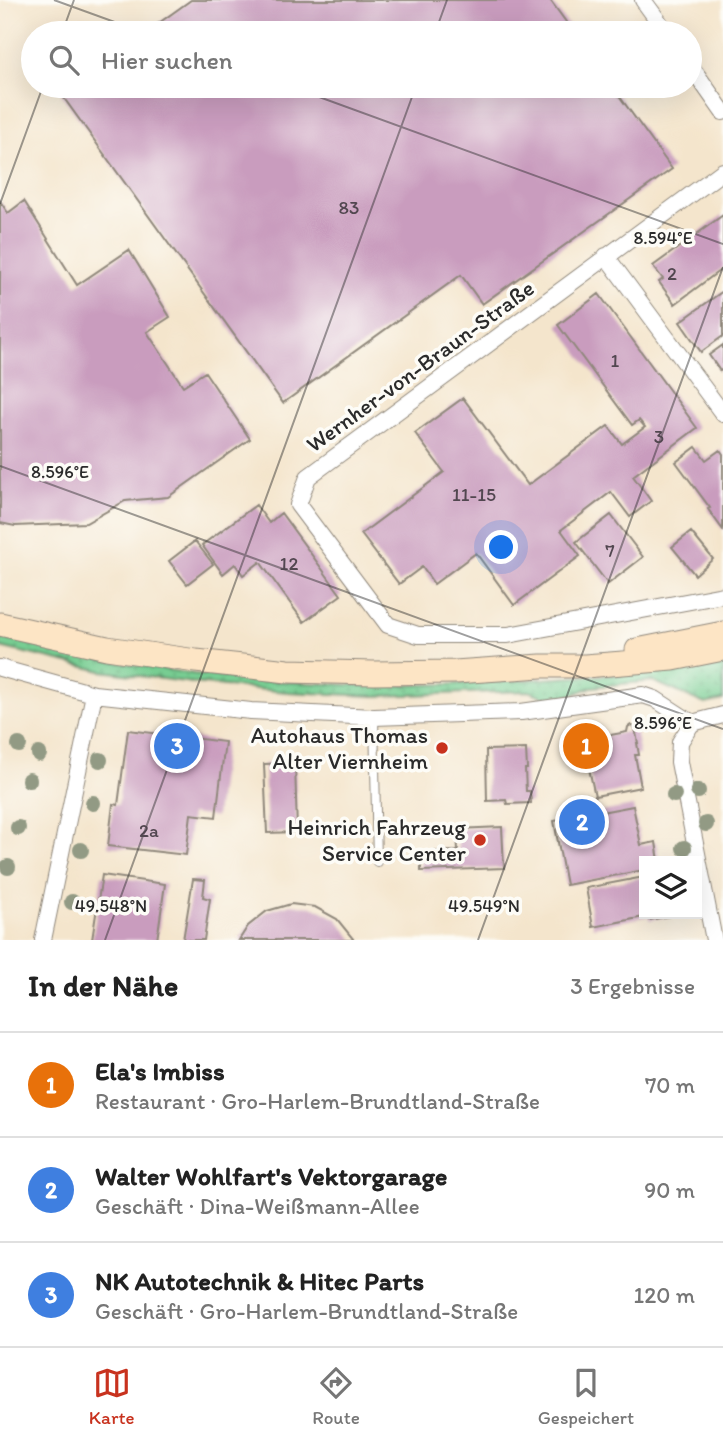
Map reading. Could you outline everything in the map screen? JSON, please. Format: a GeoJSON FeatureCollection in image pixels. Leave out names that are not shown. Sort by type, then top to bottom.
{"type":"FeatureCollection","features":[{"type":"Feature","properties":{"kind":"main road"},"geometry":{"type":"LineString","coordinates":[[0,624],[107,648],[288,671],[455,672],[585,666],[673,659],[723,649]]}},
{"type":"Feature","properties":{"kind":"main road"},"geometry":{"type":"LineString","coordinates":[[541,666],[598,658],[723,633]]}},
{"type":"Feature","properties":{"kind":"street"},"geometry":{"type":"LineString","coordinates":[[643,0],[658,21]]}},
{"type":"Feature","properties":{"kind":"street"},"geometry":{"type":"LineString","coordinates":[[702,82],[723,112]]}},
{"type":"Feature","properties":{"kind":"street","name":"Wernher-von-Braun-Straße"},"geometry":{"type":"LineString","coordinates":[[723,171],[308,477],[298,505],[388,625],[418,635],[508,635],[723,595]]}},
{"type":"Feature","properties":{"kind":"street"},"geometry":{"type":"LineString","coordinates":[[606,256],[723,414]]}},
{"type":"Feature","properties":{"kind":"street"},"geometry":{"type":"LineString","coordinates":[[0,668],[94,694],[251,711],[374,717],[521,712],[643,695],[655,699],[692,723]]}},
{"type":"Feature","properties":{"kind":"street"},"geometry":{"type":"LineString","coordinates":[[43,940],[94,694]]}},
{"type":"Feature","properties":{"kind":"street"},"geometry":{"type":"LineString","coordinates":[[714,940],[679,762],[680,742],[692,723],[723,715]]}},
{"type":"Feature","properties":{"kind":"lane"},"geometry":{"type":"LineString","coordinates":[[374,717],[377,862]]}},
{"type":"Feature","properties":{"kind":"green space"},"geometry":{"type":"Polygon","coordinates":[[[0,637],[104,660],[194,674],[374,686],[627,674],[723,657],[723,700],[705,704],[653,681],[591,687],[572,695],[545,697],[529,691],[375,696],[288,692],[102,671],[0,647],[0,637]]]}},
{"type":"Feature","properties":{"kind":"building"},"geometry":{"type":"Polygon","coordinates":[[[191,0],[550,0],[565,21],[162,21],[191,0]]]}},
{"type":"Feature","properties":{"kind":"building"},"geometry":{"type":"Polygon","coordinates":[[[64,98],[621,98],[672,169],[482,304],[461,275],[283,403],[64,98]]]}},
{"type":"Feature","properties":{"kind":"building"},"geometry":{"type":"Polygon","coordinates":[[[0,201],[8,213],[24,201],[77,285],[129,250],[170,317],[147,332],[183,386],[205,372],[250,439],[168,497],[125,501],[86,523],[15,526],[0,523],[0,201]]]}},
{"type":"Feature","properties":{"kind":"building"},"geometry":{"type":"Polygon","coordinates":[[[723,215],[723,268],[675,304],[659,282],[663,279],[653,266],[723,215]]]}},
{"type":"Feature","properties":{"kind":"building"},"geometry":{"type":"Polygon","coordinates":[[[723,291],[723,336],[701,352],[680,322],[723,291]]]}},
{"type":"Feature","properties":{"kind":"building"},"geometry":{"type":"Polygon","coordinates":[[[599,294],[697,428],[633,476],[651,501],[630,517],[611,492],[561,530],[580,556],[514,605],[476,553],[434,584],[422,567],[399,584],[361,534],[444,472],[415,433],[463,398],[528,485],[608,426],[622,444],[645,427],[639,420],[632,425],[558,325],[599,294]]]}},
{"type":"Feature","properties":{"kind":"building"},"geometry":{"type":"Polygon","coordinates":[[[723,345],[723,369],[720,371],[709,355],[723,345]]]}},
{"type":"Feature","properties":{"kind":"building"},"geometry":{"type":"Polygon","coordinates":[[[696,447],[706,460],[720,450],[723,454],[723,530],[676,462],[696,447]]]}},
{"type":"Feature","properties":{"kind":"building"},"geometry":{"type":"Polygon","coordinates":[[[256,505],[269,523],[281,513],[341,595],[304,622],[260,562],[243,575],[235,564],[223,574],[202,545],[256,505]]]}},
{"type":"Feature","properties":{"kind":"building"},"geometry":{"type":"Polygon","coordinates":[[[611,515],[643,557],[608,584],[576,542],[611,515]]]}},
{"type":"Feature","properties":{"kind":"building"},"geometry":{"type":"Polygon","coordinates":[[[691,532],[713,559],[695,575],[672,547],[691,532]]]}},
{"type":"Feature","properties":{"kind":"building"},"geometry":{"type":"Polygon","coordinates":[[[195,541],[213,564],[187,584],[169,561],[195,541]]]}},
{"type":"Feature","properties":{"kind":"building"},"geometry":{"type":"Polygon","coordinates":[[[631,725],[635,728],[638,743],[639,755],[635,755],[641,787],[595,796],[588,764],[583,765],[578,741],[627,732],[631,725]]]}},
{"type":"Feature","properties":{"kind":"building"},"geometry":{"type":"Polygon","coordinates":[[[128,730],[225,742],[216,817],[191,814],[186,855],[108,846],[113,804],[118,805],[128,730]]]}},
{"type":"Feature","properties":{"kind":"building"},"geometry":{"type":"Polygon","coordinates":[[[526,749],[526,791],[530,791],[531,803],[487,801],[486,750],[526,749]]]}},
{"type":"Feature","properties":{"kind":"building"},"geometry":{"type":"Polygon","coordinates":[[[295,763],[297,832],[267,833],[264,764],[295,763]]]}},
{"type":"Feature","properties":{"kind":"building"},"geometry":{"type":"Polygon","coordinates":[[[633,806],[641,845],[656,842],[658,856],[639,856],[639,871],[566,885],[554,821],[633,806]]]}},
{"type":"Feature","properties":{"kind":"building","name":"Heinrich Fahrzeug Service Center"},"geometry":{"type":"Polygon","coordinates":[[[502,827],[504,868],[421,871],[421,852],[458,851],[457,829],[502,827]]]}},
{"type":"Feature","properties":{"kind":"building"},"geometry":{"type":"Polygon","coordinates":[[[102,875],[165,884],[157,940],[92,940],[102,875]]]}},
{"type":"Feature","properties":{"kind":"building"},"geometry":{"type":"Polygon","coordinates":[[[639,878],[639,918],[593,927],[586,888],[639,878]]]}},
{"type":"Feature","properties":{"kind":"building"},"geometry":{"type":"Polygon","coordinates":[[[193,879],[205,880],[203,897],[210,899],[204,940],[183,940],[193,879]]]}},
{"type":"Feature","properties":{"kind":"building"},"geometry":{"type":"Polygon","coordinates":[[[291,904],[315,907],[337,919],[354,940],[239,940],[248,926],[267,911],[291,904]]]}},
{"type":"Feature","properties":{"kind":"place","name":"NK Autotechnik & Hitec Parts"},"geometry":{"type":"Point","coordinates":[177,746]}},
{"type":"Feature","properties":{"kind":"place","name":"Ela's Imbiss"},"geometry":{"type":"Point","coordinates":[586,746]}},
{"type":"Feature","properties":{"kind":"place","name":"Autohaus Thomas Alter Viernheim"},"geometry":{"type":"Point","coordinates":[442,748]}},
{"type":"Feature","properties":{"kind":"place","name":"Walter Wohlfart's Vektorgarage"},"geometry":{"type":"Point","coordinates":[582,822]}},
{"type":"Feature","properties":{"kind":"place","name":"Heinrich Fahrzeug Service Center"},"geometry":{"type":"Point","coordinates":[480,840]}}]}
